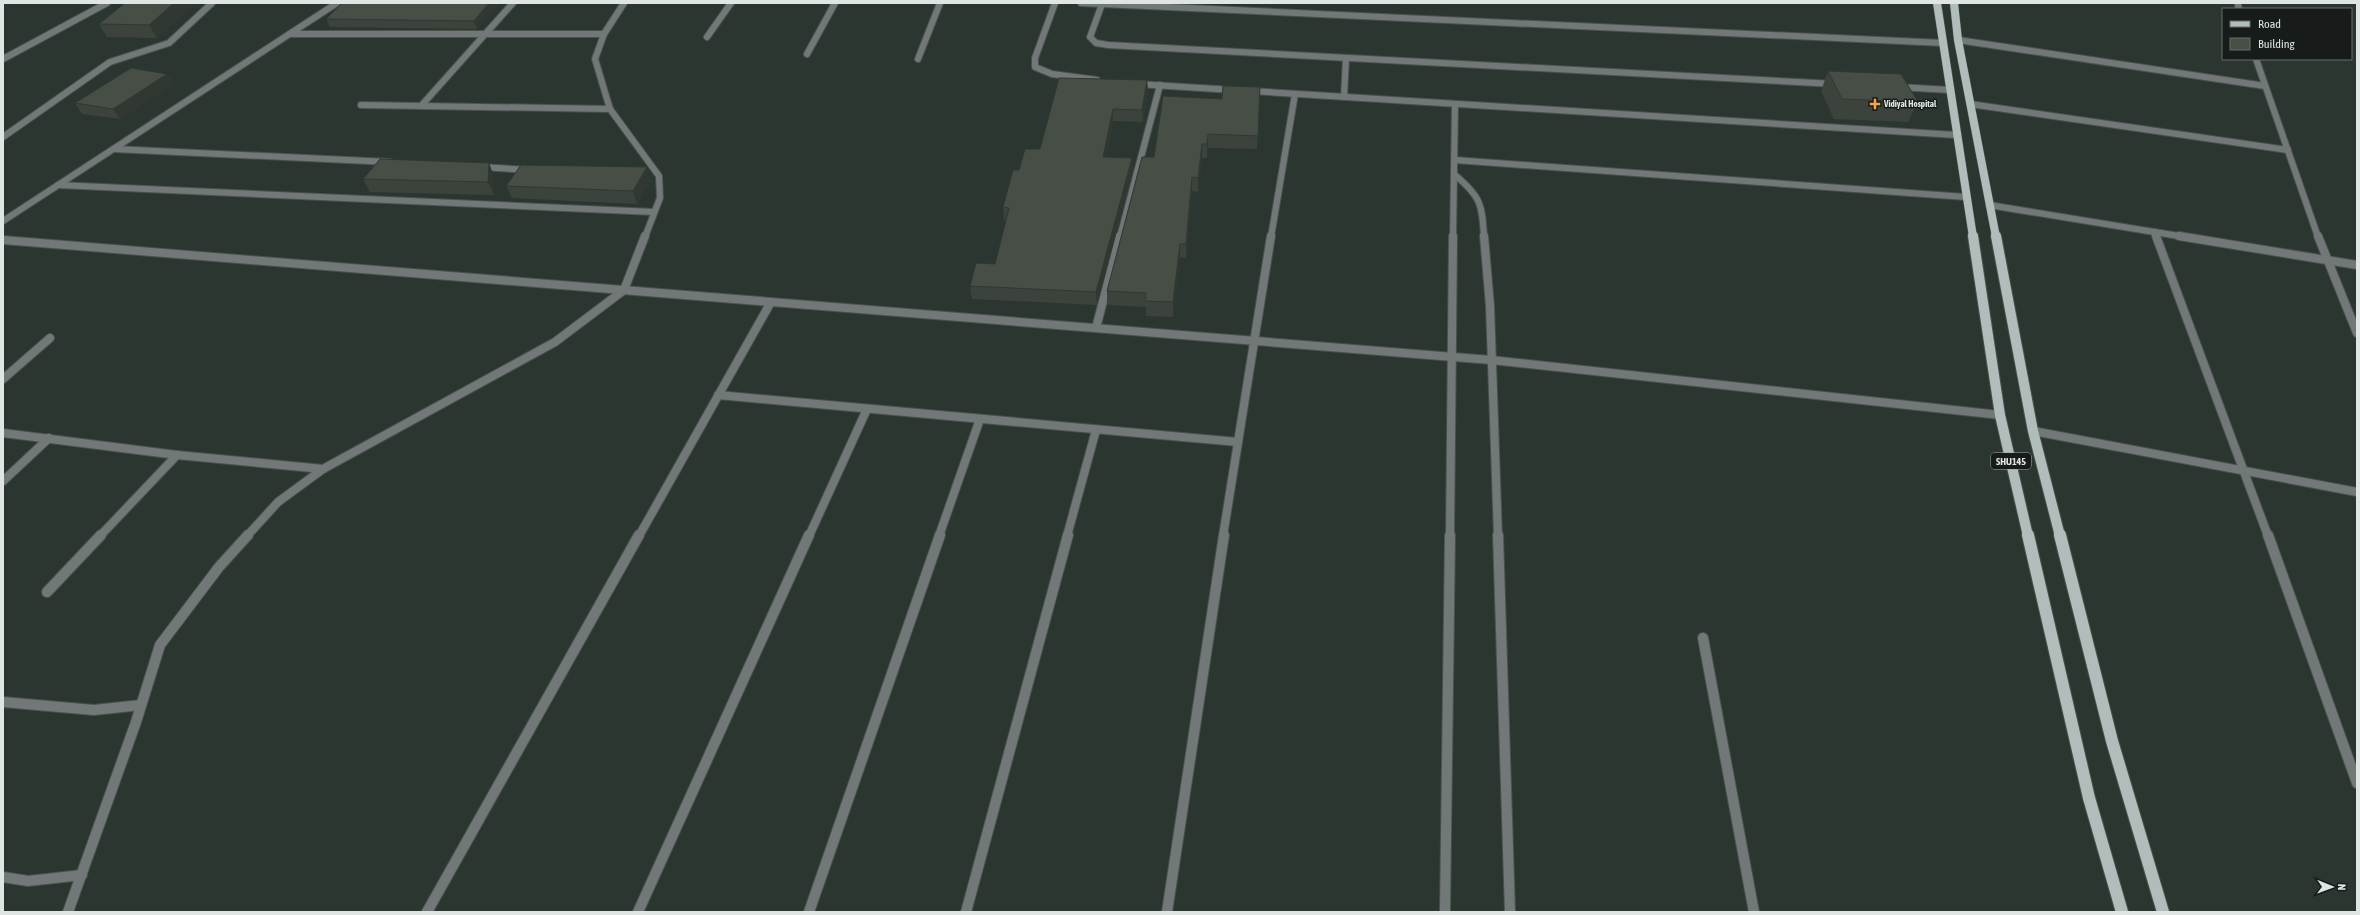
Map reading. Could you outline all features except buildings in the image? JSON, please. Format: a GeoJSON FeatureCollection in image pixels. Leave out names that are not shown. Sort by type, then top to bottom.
{"type":"FeatureCollection","features":[{"type":"Feature","properties":{"kind":"main road","name":"SHU145"},"geometry":{"type":"LineString","coordinates":[[1937,3],[2000,415],[2089,798],[2122,912]]}},
{"type":"Feature","properties":{"kind":"main road"},"geometry":{"type":"LineString","coordinates":[[1954,3],[1958,40],[2033,431],[2112,741],[2163,912]]}},
{"type":"Feature","properties":{"kind":"street"},"geometry":{"type":"LineString","coordinates":[[3,59],[107,3]]}},
{"type":"Feature","properties":{"kind":"street"},"geometry":{"type":"LineString","coordinates":[[3,136],[110,62],[169,44],[212,3]]}},
{"type":"Feature","properties":{"kind":"street"},"geometry":{"type":"LineString","coordinates":[[3,221],[337,3]]}},
{"type":"Feature","properties":{"kind":"street"},"geometry":{"type":"LineString","coordinates":[[421,106],[513,3]]}},
{"type":"Feature","properties":{"kind":"street"},"geometry":{"type":"LineString","coordinates":[[68,912],[141,705],[160,645],[219,566],[278,502],[323,469],[471,386],[555,342],[624,290],[660,198],[655,176],[610,109],[595,59],[604,34],[624,3]]}},
{"type":"Feature","properties":{"kind":"street"},"geometry":{"type":"LineString","coordinates":[[707,37],[731,3]]}},
{"type":"Feature","properties":{"kind":"street"},"geometry":{"type":"LineString","coordinates":[[807,54],[835,3]]}},
{"type":"Feature","properties":{"kind":"street"},"geometry":{"type":"LineString","coordinates":[[918,59],[940,3]]}},
{"type":"Feature","properties":{"kind":"street"},"geometry":{"type":"LineString","coordinates":[[1055,3],[1035,58],[1035,67],[1052,74],[1107,82]]}},
{"type":"Feature","properties":{"kind":"street"},"geometry":{"type":"LineString","coordinates":[[1081,3],[1943,43]]}},
{"type":"Feature","properties":{"kind":"street"},"geometry":{"type":"LineString","coordinates":[[1102,4],[1090,37],[1096,43],[1838,84]]}},
{"type":"Feature","properties":{"kind":"street"},"geometry":{"type":"LineString","coordinates":[[290,34],[604,34]]}},
{"type":"Feature","properties":{"kind":"street"},"geometry":{"type":"LineString","coordinates":[[1958,40],[2265,86]]}},
{"type":"Feature","properties":{"kind":"street"},"geometry":{"type":"LineString","coordinates":[[1344,97],[1346,58]]}},
{"type":"Feature","properties":{"kind":"street"},"geometry":{"type":"LineString","coordinates":[[2256,60],[2326,260],[2357,333]]}},
{"type":"Feature","properties":{"kind":"street"},"geometry":{"type":"LineString","coordinates":[[1130,83],[1240,90]]}},
{"type":"Feature","properties":{"kind":"street"},"geometry":{"type":"LineString","coordinates":[[1096,328],[1160,85]]}},
{"type":"Feature","properties":{"kind":"street"},"geometry":{"type":"LineString","coordinates":[[1894,87],[1950,90]]}},
{"type":"Feature","properties":{"kind":"street"},"geometry":{"type":"LineString","coordinates":[[1247,91],[1956,134]]}},
{"type":"Feature","properties":{"kind":"street"},"geometry":{"type":"LineString","coordinates":[[1167,912],[1253,340],[1295,94]]}},
{"type":"Feature","properties":{"kind":"street"},"geometry":{"type":"LineString","coordinates":[[361,104],[610,109]]}},
{"type":"Feature","properties":{"kind":"street"},"geometry":{"type":"LineString","coordinates":[[1445,912],[1454,356],[1456,104]]}},
{"type":"Feature","properties":{"kind":"street"},"geometry":{"type":"LineString","coordinates":[[1970,104],[2288,150]]}},
{"type":"Feature","properties":{"kind":"street"},"geometry":{"type":"LineString","coordinates":[[114,148],[398,163]]}},
{"type":"Feature","properties":{"kind":"street"},"geometry":{"type":"LineString","coordinates":[[1456,160],[1966,197]]}},
{"type":"Feature","properties":{"kind":"street"},"geometry":{"type":"LineString","coordinates":[[469,166],[540,170]]}},
{"type":"Feature","properties":{"kind":"street"},"geometry":{"type":"LineString","coordinates":[[1455,175],[1473,190],[1482,209],[1490,306],[1510,912]]}},
{"type":"Feature","properties":{"kind":"street"},"geometry":{"type":"LineString","coordinates":[[58,185],[654,212]]}},
{"type":"Feature","properties":{"kind":"street"},"geometry":{"type":"LineString","coordinates":[[1989,205],[2357,265]]}},
{"type":"Feature","properties":{"kind":"street"},"geometry":{"type":"LineString","coordinates":[[2155,232],[2245,471],[2357,783]]}},
{"type":"Feature","properties":{"kind":"street"},"geometry":{"type":"LineString","coordinates":[[3,240],[1454,356],[2000,415]]}},
{"type":"Feature","properties":{"kind":"street"},"geometry":{"type":"LineString","coordinates":[[427,912],[771,302]]}},
{"type":"Feature","properties":{"kind":"street"},"geometry":{"type":"LineString","coordinates":[[3,379],[50,338]]}},
{"type":"Feature","properties":{"kind":"street"},"geometry":{"type":"LineString","coordinates":[[718,395],[1238,442]]}},
{"type":"Feature","properties":{"kind":"street"},"geometry":{"type":"LineString","coordinates":[[638,912],[867,409]]}},
{"type":"Feature","properties":{"kind":"street"},"geometry":{"type":"LineString","coordinates":[[809,912],[980,419]]}},
{"type":"Feature","properties":{"kind":"street"},"geometry":{"type":"LineString","coordinates":[[966,912],[1096,430]]}},
{"type":"Feature","properties":{"kind":"street"},"geometry":{"type":"LineString","coordinates":[[2033,431],[2357,492]]}},
{"type":"Feature","properties":{"kind":"street"},"geometry":{"type":"LineString","coordinates":[[3,432],[177,455],[323,469]]}},
{"type":"Feature","properties":{"kind":"street"},"geometry":{"type":"LineString","coordinates":[[3,481],[49,438]]}},
{"type":"Feature","properties":{"kind":"street"},"geometry":{"type":"LineString","coordinates":[[47,592],[177,455]]}},
{"type":"Feature","properties":{"kind":"street"},"geometry":{"type":"LineString","coordinates":[[1703,638],[1754,912]]}},
{"type":"Feature","properties":{"kind":"street"},"geometry":{"type":"LineString","coordinates":[[3,702],[94,710],[141,705]]}},
{"type":"Feature","properties":{"kind":"street"},"geometry":{"type":"LineString","coordinates":[[3,878],[28,881],[82,875]]}},
{"type":"Feature","properties":{"kind":"place","name":"Vidiyal Hospital"},"geometry":{"type":"Point","coordinates":[1875,104]}}]}
